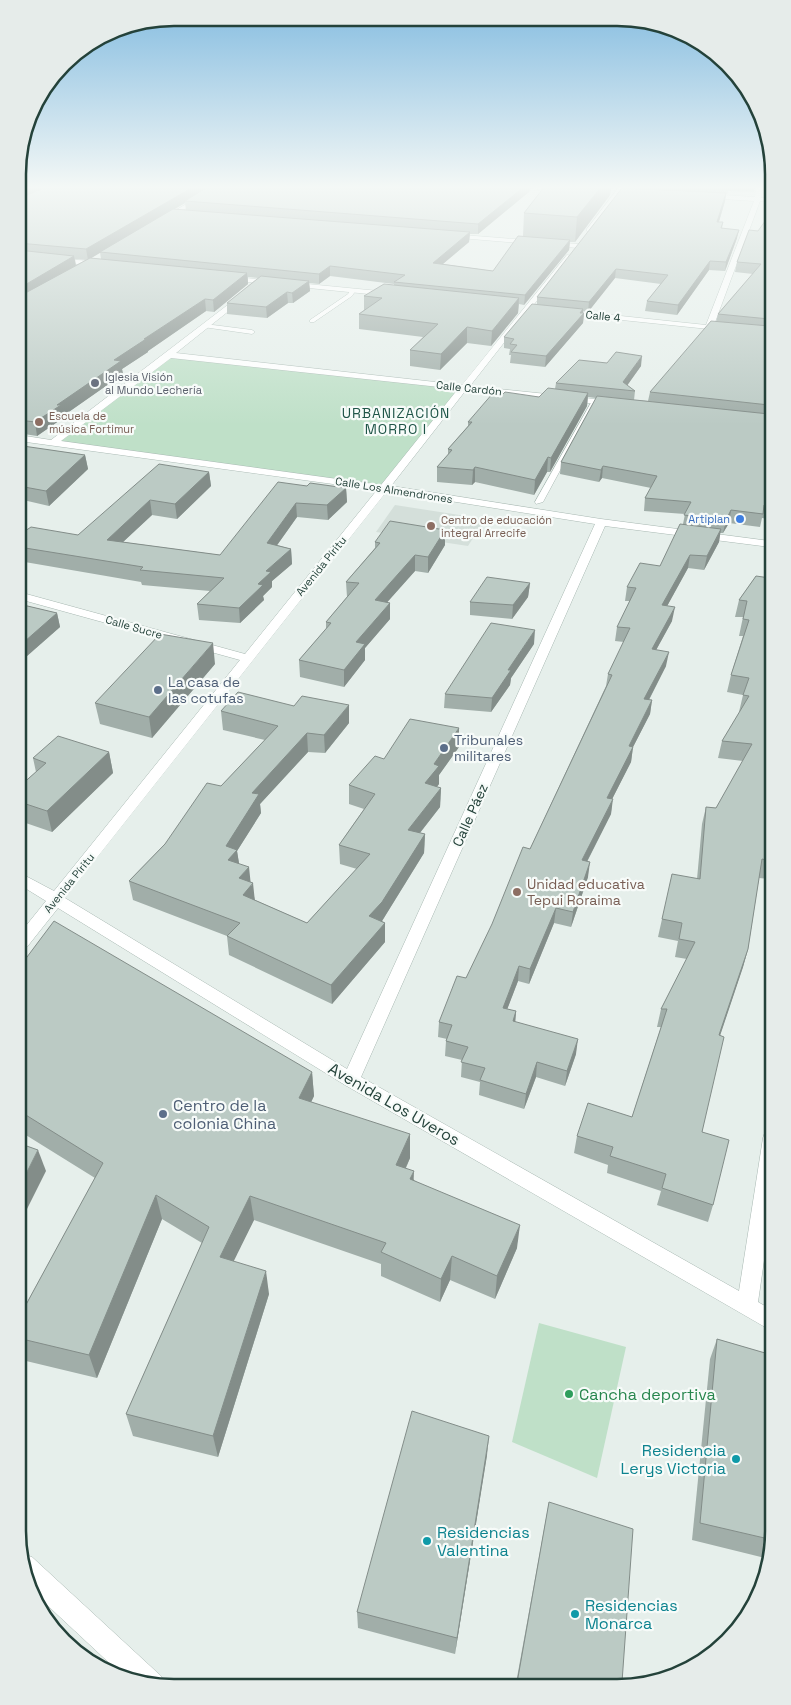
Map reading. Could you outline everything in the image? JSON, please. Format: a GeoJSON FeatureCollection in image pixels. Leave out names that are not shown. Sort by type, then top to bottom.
{"type":"FeatureCollection","features":[{"type":"Feature","properties":{"kind":"street"},"geometry":{"type":"LineString","coordinates":[[83,268],[87,266]]}},
{"type":"Feature","properties":{"kind":"street","name":"Avenida Píritu"},"geometry":{"type":"LineString","coordinates":[[26,936],[562,266]]}},
{"type":"Feature","properties":{"kind":"street"},"geometry":{"type":"LineString","coordinates":[[709,327],[732,266]]}},
{"type":"Feature","properties":{"kind":"street"},"geometry":{"type":"LineString","coordinates":[[223,277],[401,295]]}},
{"type":"Feature","properties":{"kind":"street"},"geometry":{"type":"LineString","coordinates":[[54,442],[168,355],[260,281]]}},
{"type":"Feature","properties":{"kind":"street","name":"Calle 4"},"geometry":{"type":"LineString","coordinates":[[556,311],[735,330]]}},
{"type":"Feature","properties":{"kind":"street","name":"Calle Cardón"},"geometry":{"type":"LineString","coordinates":[[168,355],[623,406]]}},
{"type":"Feature","properties":{"kind":"street","name":"Calle Los Almendrones"},"geometry":{"type":"LineString","coordinates":[[27,439],[384,488],[601,522],[765,543]]}},
{"type":"Feature","properties":{"kind":"street","name":"Calle Páez"},"geometry":{"type":"LineString","coordinates":[[351,1080],[601,522]]}},
{"type":"Feature","properties":{"kind":"street","name":"Calle Sucre"},"geometry":{"type":"LineString","coordinates":[[27,597],[248,658]]}},
{"type":"Feature","properties":{"kind":"street","name":"Avenida Los Uveros"},"geometry":{"type":"LineString","coordinates":[[26,882],[351,1080],[764,1316]]}},
{"type":"Feature","properties":{"kind":"street"},"geometry":{"type":"LineString","coordinates":[[747,1306],[764,1190]]}},
{"type":"Feature","properties":{"kind":"street"},"geometry":{"type":"LineString","coordinates":[[33,1575],[143,1675]]}},
{"type":"Feature","properties":{"kind":"lane"},"geometry":{"type":"LineString","coordinates":[[312,321],[350,295],[353,290]]}},
{"type":"Feature","properties":{"kind":"lane"},"geometry":{"type":"LineString","coordinates":[[205,326],[252,332]]}},
{"type":"Feature","properties":{"kind":"lane"},"geometry":{"type":"LineString","coordinates":[[539,502],[594,402]]}},
{"type":"Feature","properties":{"kind":"shaded area","name":"Centro de educación integral Arrecife"},"geometry":{"type":"Polygon","coordinates":[[[395,505],[485,519],[468,546],[376,532],[395,505]]]}},
{"type":"Feature","properties":{"kind":"green space"},"geometry":{"type":"Polygon","coordinates":[[[169,355],[464,388],[384,488],[54,442],[169,355]]]}},
{"type":"Feature","properties":{"kind":"green space","name":"Cancha deportiva"},"geometry":{"type":"Polygon","coordinates":[[[539,1323],[626,1347],[597,1478],[512,1442],[539,1323]]]}},
{"type":"Feature","properties":{"kind":"building"},"geometry":{"type":"Polygon","coordinates":[[[27,266],[58,266],[27,284],[27,266]]]}},
{"type":"Feature","properties":{"kind":"building"},"geometry":{"type":"Polygon","coordinates":[[[76,266],[169,266],[247,273],[213,300],[205,299],[114,360],[121,361],[35,422],[27,421],[27,292],[76,266]]]}},
{"type":"Feature","properties":{"kind":"building"},"geometry":{"type":"Polygon","coordinates":[[[235,266],[452,266],[493,271],[497,266],[549,266],[525,295],[394,282],[405,275],[330,266],[319,274],[235,266]]]}},
{"type":"Feature","properties":{"kind":"building"},"geometry":{"type":"Polygon","coordinates":[[[562,266],[707,266],[678,305],[647,301],[668,275],[616,269],[589,302],[537,297],[562,266]]]}},
{"type":"Feature","properties":{"kind":"building"},"geometry":{"type":"Polygon","coordinates":[[[760,266],[765,266],[765,319],[718,314],[760,266]]]}},
{"type":"Feature","properties":{"kind":"building"},"geometry":{"type":"Polygon","coordinates":[[[261,276],[309,281],[292,293],[287,292],[266,307],[227,303],[261,276]]]}},
{"type":"Feature","properties":{"kind":"building"},"geometry":{"type":"Polygon","coordinates":[[[384,284],[519,298],[492,331],[467,327],[441,354],[410,350],[438,324],[359,314],[382,298],[364,296],[384,284]]]}},
{"type":"Feature","properties":{"kind":"building"},"geometry":{"type":"Polygon","coordinates":[[[532,304],[583,309],[580,313],[584,313],[546,356],[511,352],[517,345],[510,344],[514,339],[504,337],[532,304]]]}},
{"type":"Feature","properties":{"kind":"building"},"geometry":{"type":"Polygon","coordinates":[[[711,321],[765,326],[765,405],[650,392],[711,321]]]}},
{"type":"Feature","properties":{"kind":"building"},"geometry":{"type":"Polygon","coordinates":[[[616,352],[642,356],[623,382],[635,391],[556,383],[579,360],[607,363],[616,352]]]}},
{"type":"Feature","properties":{"kind":"building"},"geometry":{"type":"Polygon","coordinates":[[[548,388],[588,393],[551,458],[548,457],[535,480],[475,467],[473,470],[437,467],[452,450],[448,449],[472,422],[468,422],[493,393],[503,394],[505,392],[539,397],[548,388]]]}},
{"type":"Feature","properties":{"kind":"building"},"geometry":{"type":"Polygon","coordinates":[[[597,396],[765,414],[765,505],[763,514],[731,510],[726,520],[684,515],[691,502],[645,498],[657,476],[603,466],[601,470],[561,462],[597,396]]]}},
{"type":"Feature","properties":{"kind":"building"},"geometry":{"type":"Polygon","coordinates":[[[27,447],[85,455],[46,491],[27,487],[27,447]]]}},
{"type":"Feature","properties":{"kind":"building"},"geometry":{"type":"Polygon","coordinates":[[[159,464],[209,472],[175,504],[150,500],[107,540],[220,555],[278,482],[307,486],[310,483],[346,488],[327,505],[296,503],[267,543],[291,549],[266,571],[271,572],[258,584],[263,585],[239,608],[197,604],[224,578],[140,570],[143,567],[27,548],[27,530],[31,527],[78,535],[159,464]]]}},
{"type":"Feature","properties":{"kind":"building"},"geometry":{"type":"Polygon","coordinates":[[[390,521],[445,530],[428,557],[415,555],[375,600],[390,603],[356,642],[365,644],[344,670],[299,660],[331,623],[326,622],[359,583],[346,582],[380,543],[375,542],[390,521]]]}},
{"type":"Feature","properties":{"kind":"building"},"geometry":{"type":"Polygon","coordinates":[[[680,524],[721,529],[707,556],[690,555],[662,605],[675,607],[652,649],[669,652],[644,699],[652,700],[629,746],[633,747],[607,798],[613,799],[582,860],[590,862],[573,912],[556,908],[530,969],[519,966],[503,1008],[516,1011],[513,1021],[578,1039],[567,1071],[537,1062],[526,1094],[480,1080],[485,1068],[461,1062],[468,1047],[446,1041],[452,1025],[439,1022],[457,976],[466,978],[492,924],[523,847],[530,849],[612,675],[608,674],[630,628],[617,627],[636,588],[627,587],[640,563],[660,566],[680,524]]]}},
{"type":"Feature","properties":{"kind":"building"},"geometry":{"type":"Polygon","coordinates":[[[756,576],[765,577],[764,860],[762,859],[748,949],[719,1035],[724,1037],[702,1132],[729,1140],[713,1205],[662,1188],[666,1174],[610,1156],[613,1147],[577,1136],[588,1103],[632,1117],[667,1009],[661,1009],[695,942],[679,939],[682,923],[662,919],[672,874],[700,879],[706,807],[716,808],[752,744],[722,741],[749,696],[743,695],[749,678],[731,675],[749,620],[743,619],[747,601],[739,600],[756,576]]]}},
{"type":"Feature","properties":{"kind":"building"},"geometry":{"type":"Polygon","coordinates":[[[487,577],[530,583],[513,605],[470,602],[487,577]]]}},
{"type":"Feature","properties":{"kind":"building"},"geometry":{"type":"Polygon","coordinates":[[[27,606],[57,613],[27,640],[27,606]]]}},
{"type":"Feature","properties":{"kind":"building"},"geometry":{"type":"Polygon","coordinates":[[[491,623],[535,630],[492,698],[445,694],[491,623]]]}},
{"type":"Feature","properties":{"kind":"building"},"geometry":{"type":"Polygon","coordinates":[[[160,634],[213,643],[149,717],[95,703],[160,634]]]}},
{"type":"Feature","properties":{"kind":"building"},"geometry":{"type":"Polygon","coordinates":[[[238,692],[294,706],[302,696],[349,705],[324,735],[307,733],[252,793],[259,794],[226,846],[237,850],[228,860],[249,867],[239,878],[253,883],[243,895],[307,923],[370,854],[339,845],[375,794],[349,785],[375,756],[384,759],[410,719],[459,728],[434,764],[439,766],[425,783],[441,788],[408,830],[425,834],[382,902],[369,916],[385,923],[331,985],[227,936],[240,923],[129,881],[165,844],[207,783],[221,786],[278,726],[221,711],[238,692]]]}},
{"type":"Feature","properties":{"kind":"building"},"geometry":{"type":"Polygon","coordinates":[[[58,736],[109,752],[47,811],[27,804],[27,780],[46,763],[33,758],[58,736]]]}},
{"type":"Feature","properties":{"kind":"building"},"geometry":{"type":"Polygon","coordinates":[[[54,921],[312,1072],[299,1098],[410,1134],[396,1165],[414,1171],[410,1179],[520,1225],[497,1276],[452,1256],[441,1279],[381,1252],[386,1243],[250,1196],[220,1257],[266,1271],[213,1436],[126,1414],[209,1227],[156,1195],[89,1355],[26,1340],[26,1304],[103,1163],[26,1115],[26,958],[54,921]]]}},
{"type":"Feature","properties":{"kind":"building"},"geometry":{"type":"Polygon","coordinates":[[[26,1146],[38,1150],[26,1173],[26,1146]]]}},
{"type":"Feature","properties":{"kind":"building","name":"Residencia Lerys Victoria"},"geometry":{"type":"Polygon","coordinates":[[[717,1339],[764,1353],[764,1538],[700,1523],[717,1339]]]}},
{"type":"Feature","properties":{"kind":"building","name":"Residencias Valentina"},"geometry":{"type":"Polygon","coordinates":[[[412,1411],[489,1436],[457,1638],[357,1612],[412,1411]]]}},
{"type":"Feature","properties":{"kind":"building","name":"Residencias Monarca"},"geometry":{"type":"Polygon","coordinates":[[[549,1502],[633,1529],[622,1678],[518,1679],[549,1502]]]}},
{"type":"Feature","properties":{"kind":"place","name":"Iglesia Visión al Mundo Lechería"},"geometry":{"type":"Point","coordinates":[95,383]}},
{"type":"Feature","properties":{"kind":"place","name":"Escuela de música Fortimur"},"geometry":{"type":"Point","coordinates":[39,422]}},
{"type":"Feature","properties":{"kind":"place","name":"Artiplan"},"geometry":{"type":"Point","coordinates":[740,519]}},
{"type":"Feature","properties":{"kind":"place","name":"Centro de educación integral Arrecife"},"geometry":{"type":"Point","coordinates":[431,526]}},
{"type":"Feature","properties":{"kind":"place","name":"La casa de las cotufas"},"geometry":{"type":"Point","coordinates":[158,690]}},
{"type":"Feature","properties":{"kind":"place","name":"Tribunales militares"},"geometry":{"type":"Point","coordinates":[444,748]}},
{"type":"Feature","properties":{"kind":"place","name":"Unidad educativa Tepui Roraima"},"geometry":{"type":"Point","coordinates":[517,892]}},
{"type":"Feature","properties":{"kind":"place","name":"Centro de la colonia China"},"geometry":{"type":"Point","coordinates":[163,1114]}},
{"type":"Feature","properties":{"kind":"place","name":"Cancha deportiva"},"geometry":{"type":"Point","coordinates":[569,1394]}},
{"type":"Feature","properties":{"kind":"place","name":"Residencia Lerys Victoria"},"geometry":{"type":"Point","coordinates":[736,1459]}},
{"type":"Feature","properties":{"kind":"place","name":"Residencias Valentina"},"geometry":{"type":"Point","coordinates":[427,1541]}},
{"type":"Feature","properties":{"kind":"place","name":"Residencias Monarca"},"geometry":{"type":"Point","coordinates":[575,1614]}},
{"type":"Feature","properties":{"kind":"district","name":"URBANIZACIÓN MORRO I"},"geometry":{"type":"Point","coordinates":[396,422]}}]}
